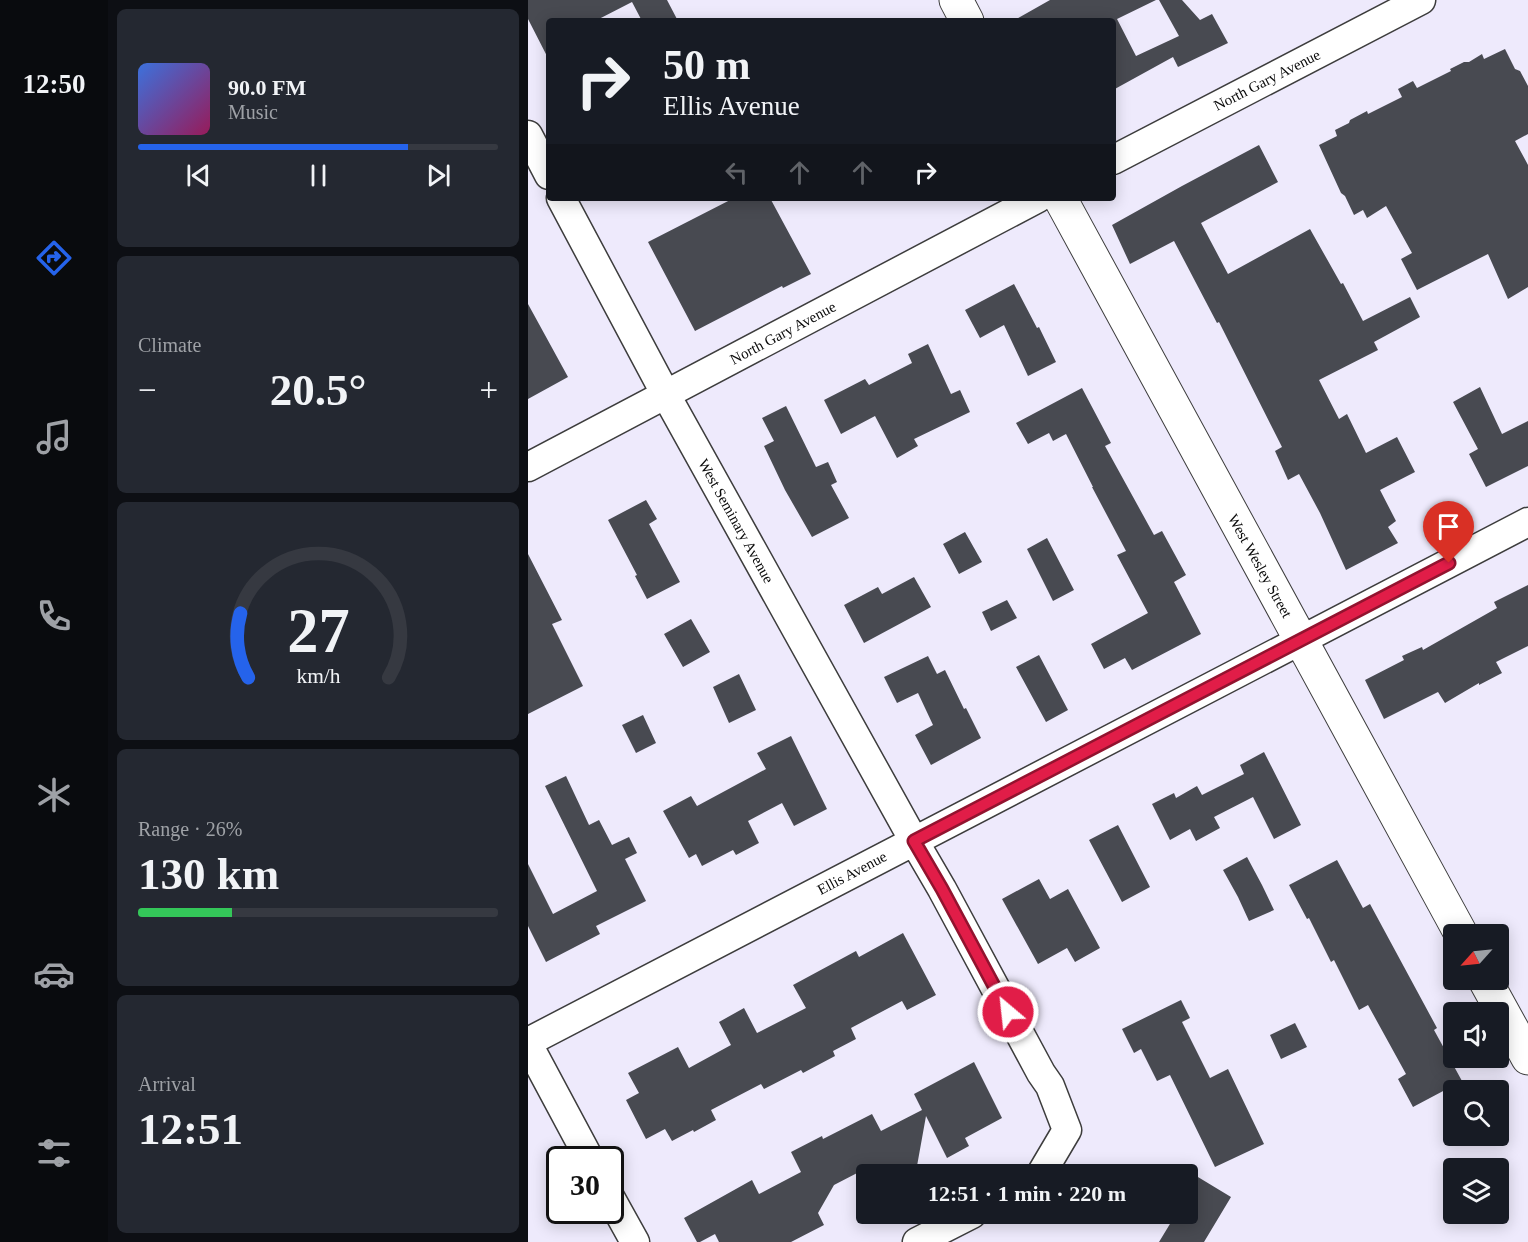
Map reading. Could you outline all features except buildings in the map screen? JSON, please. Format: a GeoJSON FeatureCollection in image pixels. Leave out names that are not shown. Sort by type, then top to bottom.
{"type":"FeatureCollection","features":[{"type":"Feature","properties":{"kind":"street"},"geometry":{"type":"LineString","coordinates":[[956,0],[965,18]]}},
{"type":"Feature","properties":{"kind":"street","name":"North Gary Avenue"},"geometry":{"type":"LineString","coordinates":[[1116,158],[1421,0]]}},
{"type":"Feature","properties":{"kind":"street"},"geometry":{"type":"LineString","coordinates":[[528,135],[546,169]]}},
{"type":"Feature","properties":{"kind":"street","name":"West Seminary Avenue"},"geometry":{"type":"LineString","coordinates":[[563,201],[666,395],[1050,1086],[1067,1130],[1047,1164]]}},
{"type":"Feature","properties":{"kind":"street","name":"North Gary Avenue"},"geometry":{"type":"LineString","coordinates":[[528,467],[1032,201]]}},
{"type":"Feature","properties":{"kind":"street","name":"West Wesley Street"},"geometry":{"type":"LineString","coordinates":[[1062,201],[1456,924]]}},
{"type":"Feature","properties":{"kind":"street","name":"Ellis Avenue"},"geometry":{"type":"LineString","coordinates":[[528,1043],[1528,522]]}},
{"type":"Feature","properties":{"kind":"street"},"geometry":{"type":"LineString","coordinates":[[1491,990],[1528,1058]]}},
{"type":"Feature","properties":{"kind":"street"},"geometry":{"type":"LineString","coordinates":[[528,1043],[583,1146]]}},
{"type":"Feature","properties":{"kind":"street"},"geometry":{"type":"LineString","coordinates":[[624,1223],[634,1242]]}},
{"type":"Feature","properties":{"kind":"street"},"geometry":{"type":"LineString","coordinates":[[916,1242],[952,1224]]}},
{"type":"Feature","properties":{"kind":"route"},"geometry":{"type":"LineString","coordinates":[[1008,1012],[914,841],[1449,563]]}}]}
